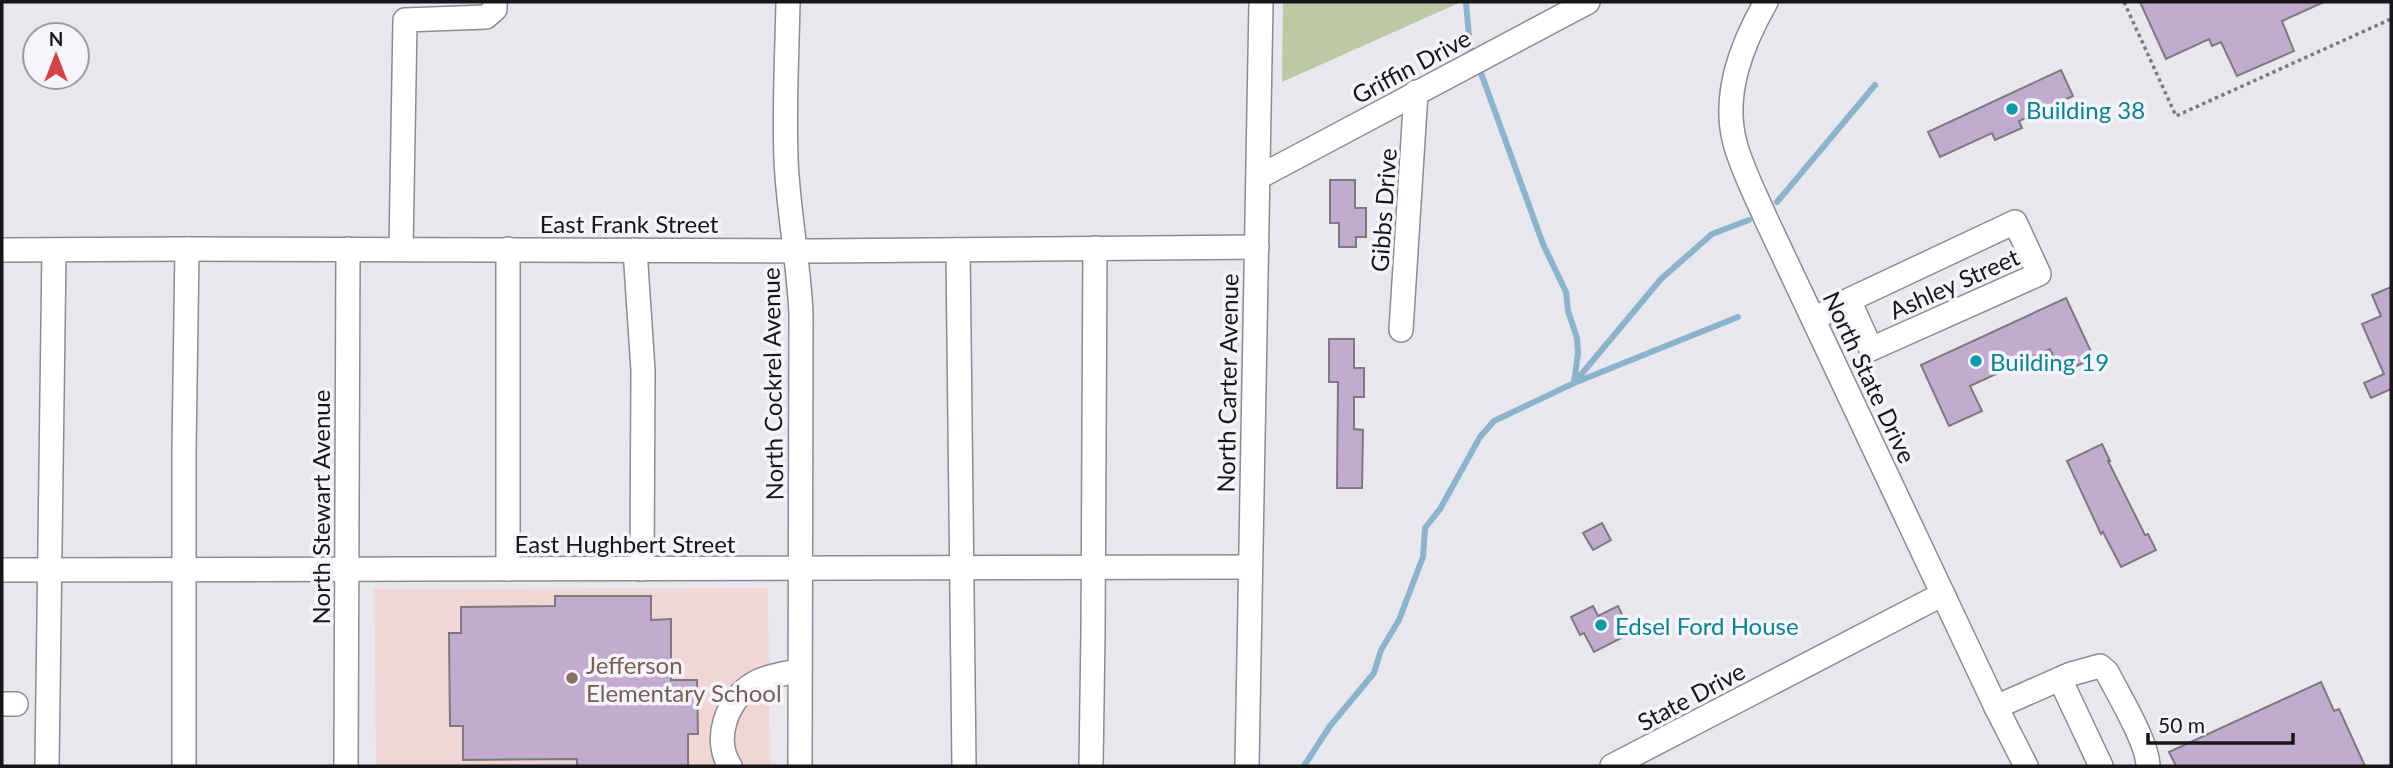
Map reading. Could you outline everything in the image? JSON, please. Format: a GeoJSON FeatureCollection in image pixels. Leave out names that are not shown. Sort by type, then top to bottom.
{"type":"FeatureCollection","features":[{"type":"Feature","properties":{"kind":"street"},"geometry":{"type":"LineString","coordinates":[[401,249],[405,20],[486,17],[495,9],[495,2]]}},
{"type":"Feature","properties":{"kind":"street","name":"North Cockrel Avenue"},"geometry":{"type":"LineString","coordinates":[[788,2],[786,158],[790,225],[799,271],[802,315],[800,766]]}},
{"type":"Feature","properties":{"kind":"street","name":"North Carter Avenue"},"geometry":{"type":"LineString","coordinates":[[1247,766],[1261,2]]}},
{"type":"Feature","properties":{"kind":"street","name":"Griffin Drive"},"geometry":{"type":"LineString","coordinates":[[1259,177],[1588,2]]}},
{"type":"Feature","properties":{"kind":"street","name":"North State Drive"},"geometry":{"type":"LineString","coordinates":[[1765,3],[1748,38],[1730,95],[1735,143],[1752,188],[2026,766]]}},
{"type":"Feature","properties":{"kind":"street","name":"Gibbs Drive"},"geometry":{"type":"LineString","coordinates":[[1401,330],[1416,92]]}},
{"type":"Feature","properties":{"kind":"street","name":"Ashley Street"},"geometry":{"type":"LineString","coordinates":[[1814,319],[1849,300],[2015,222],[2039,274],[1871,349],[1849,300]]}},
{"type":"Feature","properties":{"kind":"street","name":"East Frank Street"},"geometry":{"type":"LineString","coordinates":[[2,250],[795,251],[1257,247]]}},
{"type":"Feature","properties":{"kind":"street"},"geometry":{"type":"LineString","coordinates":[[1091,766],[1094,248]]}},
{"type":"Feature","properties":{"kind":"street"},"geometry":{"type":"LineString","coordinates":[[184,766],[183,570],[187,249]]}},
{"type":"Feature","properties":{"kind":"street","name":"North Stewart Avenue"},"geometry":{"type":"LineString","coordinates":[[346,766],[348,249]]}},
{"type":"Feature","properties":{"kind":"street"},"geometry":{"type":"LineString","coordinates":[[508,249],[508,569]]}},
{"type":"Feature","properties":{"kind":"street"},"geometry":{"type":"LineString","coordinates":[[47,766],[54,250]]}},
{"type":"Feature","properties":{"kind":"street"},"geometry":{"type":"LineString","coordinates":[[635,250],[643,370],[642,569]]}},
{"type":"Feature","properties":{"kind":"street"},"geometry":{"type":"LineString","coordinates":[[958,250],[964,766]]}},
{"type":"Feature","properties":{"kind":"street","name":"East Hughbert Street"},"geometry":{"type":"LineString","coordinates":[[2,570],[1249,567]]}},
{"type":"Feature","properties":{"kind":"street","name":"State Drive"},"geometry":{"type":"LineString","coordinates":[[1612,766],[1943,594]]}},
{"type":"Feature","properties":{"kind":"street"},"geometry":{"type":"LineString","coordinates":[[1996,707],[2090,667],[2100,666],[2107,672],[2141,740],[2148,766]]}},
{"type":"Feature","properties":{"kind":"street"},"geometry":{"type":"LineString","coordinates":[[730,766],[723,755],[723,722],[739,695],[755,683],[800,670]]}},
{"type":"Feature","properties":{"kind":"street"},"geometry":{"type":"LineString","coordinates":[[2060,679],[2101,766]]}},
{"type":"Feature","properties":{"kind":"path"},"geometry":{"type":"LineString","coordinates":[[2124,2],[2176,116],[2391,19]]}},
{"type":"Feature","properties":{"kind":"shaded area","name":"Jefferson Elementary School"},"geometry":{"type":"Polygon","coordinates":[[[768,588],[770,766],[376,766],[374,589],[768,588]]]}},
{"type":"Feature","properties":{"kind":"green space"},"geometry":{"type":"Polygon","coordinates":[[[1283,2],[1461,2],[1282,82],[1283,2]]]}},
{"type":"Feature","properties":{"kind":"building"},"geometry":{"type":"Polygon","coordinates":[[[2140,2],[2324,2],[2282,21],[2294,51],[2237,76],[2221,42],[2212,46],[2209,39],[2166,59],[2140,2]]]}},
{"type":"Feature","properties":{"kind":"building","name":"Building 38"},"geometry":{"type":"Polygon","coordinates":[[[2061,70],[2073,96],[2019,121],[2022,128],[1995,140],[1992,133],[1940,157],[1928,132],[2061,70]]]}},
{"type":"Feature","properties":{"kind":"building"},"geometry":{"type":"Polygon","coordinates":[[[1330,180],[1355,180],[1355,208],[1366,208],[1366,237],[1356,237],[1356,247],[1339,247],[1339,223],[1330,223],[1330,180]]]}},
{"type":"Feature","properties":{"kind":"building"},"geometry":{"type":"Polygon","coordinates":[[[2391,287],[2391,389],[2371,398],[2364,383],[2384,374],[2362,324],[2381,316],[2372,295],[2391,287]]]}},
{"type":"Feature","properties":{"kind":"building","name":"Building 19"},"geometry":{"type":"Polygon","coordinates":[[[2066,298],[2094,358],[2061,373],[2050,349],[1970,386],[1982,411],[1949,426],[1921,365],[2066,298]]]}},
{"type":"Feature","properties":{"kind":"building"},"geometry":{"type":"Polygon","coordinates":[[[1329,339],[1354,339],[1354,368],[1364,368],[1364,397],[1354,397],[1354,429],[1363,430],[1362,488],[1337,488],[1338,382],[1329,382],[1329,339]]]}},
{"type":"Feature","properties":{"kind":"building"},"geometry":{"type":"Polygon","coordinates":[[[2102,444],[2145,535],[2148,534],[2156,550],[2121,567],[2103,532],[2101,534],[2067,461],[2102,444]]]}},
{"type":"Feature","properties":{"kind":"building"},"geometry":{"type":"Polygon","coordinates":[[[1602,523],[1611,540],[1593,550],[1583,533],[1602,523]]]}},
{"type":"Feature","properties":{"kind":"building"},"geometry":{"type":"Polygon","coordinates":[[[555,596],[651,596],[651,620],[671,619],[671,680],[697,680],[698,734],[688,734],[688,766],[577,766],[577,759],[463,760],[463,726],[450,726],[449,633],[461,633],[461,607],[555,606],[555,596]]]}},
{"type":"Feature","properties":{"kind":"building","name":"Edsel Ford House"},"geometry":{"type":"Polygon","coordinates":[[[1593,606],[1598,616],[1618,606],[1631,633],[1594,652],[1584,633],[1580,635],[1571,617],[1593,606]]]}},
{"type":"Feature","properties":{"kind":"building"},"geometry":{"type":"Polygon","coordinates":[[[2321,682],[2334,711],[2339,709],[2365,766],[2176,766],[2169,752],[2321,682]]]}},
{"type":"Feature","properties":{"kind":"waterway"},"geometry":{"type":"LineString","coordinates":[[1466,2],[1470,49]]}},
{"type":"Feature","properties":{"kind":"waterway"},"geometry":{"type":"LineString","coordinates":[[1481,73],[1543,244],[1566,292],[1568,311],[1577,338],[1574,383],[1738,317]]}},
{"type":"Feature","properties":{"kind":"waterway"},"geometry":{"type":"LineString","coordinates":[[1777,202],[1875,85]]}},
{"type":"Feature","properties":{"kind":"waterway"},"geometry":{"type":"LineString","coordinates":[[1304,766],[1330,726],[1374,673],[1381,650],[1399,620],[1423,557],[1425,528],[1440,509],[1480,437],[1494,421],[1574,383],[1661,279],[1712,234],[1749,220]]}},
{"type":"Feature","properties":{"kind":"place","name":"Building 38"},"geometry":{"type":"Point","coordinates":[2012,109]}},
{"type":"Feature","properties":{"kind":"place","name":"Building 19"},"geometry":{"type":"Point","coordinates":[1976,361]}},
{"type":"Feature","properties":{"kind":"place","name":"Edsel Ford House"},"geometry":{"type":"Point","coordinates":[1601,625]}},
{"type":"Feature","properties":{"kind":"place","name":"Jefferson Elementary School"},"geometry":{"type":"Point","coordinates":[572,678]}}]}
